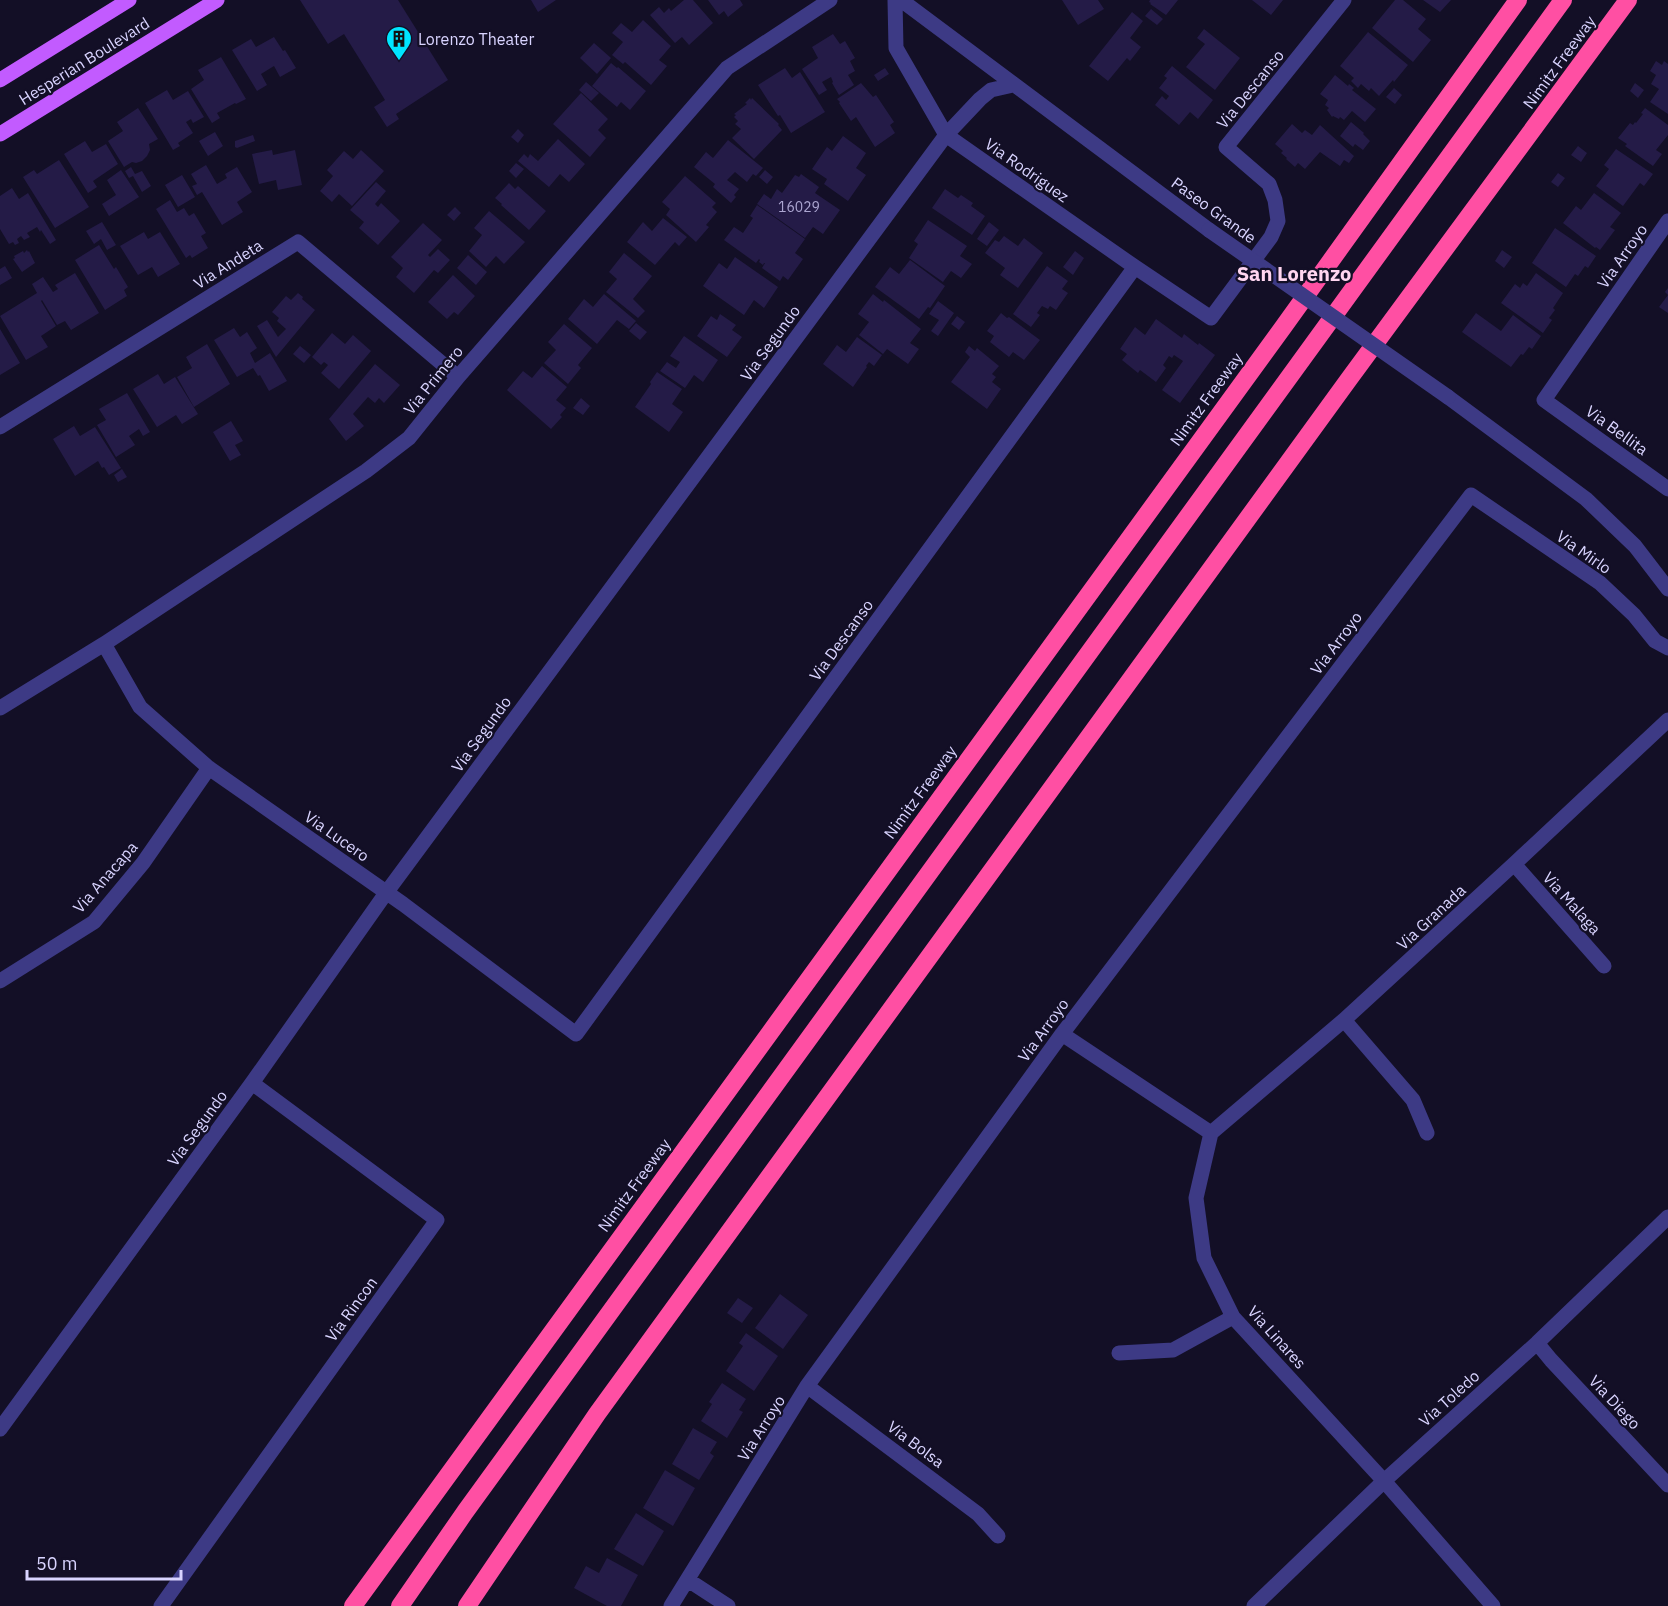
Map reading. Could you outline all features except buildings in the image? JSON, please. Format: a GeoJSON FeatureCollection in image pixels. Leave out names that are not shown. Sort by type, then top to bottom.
{"type":"FeatureCollection","features":[{"type":"Feature","properties":{"kind":"highway","name":"Nimitz Freeway"},"geometry":{"type":"LineString","coordinates":[[353,1606],[1284,326],[1518,0]]}},
{"type":"Feature","properties":{"kind":"highway"},"geometry":{"type":"LineString","coordinates":[[400,1606],[479,1493],[1563,0]]}},
{"type":"Feature","properties":{"kind":"highway","name":"Nimitz Freeway"},"geometry":{"type":"LineString","coordinates":[[467,1606],[597,1414],[1342,389],[1628,0]]}},
{"type":"Feature","properties":{"kind":"main road","name":"Hesperian Boulevard"},"geometry":{"type":"LineString","coordinates":[[0,80],[129,0]]}},
{"type":"Feature","properties":{"kind":"main road","name":"Hesperian Boulevard"},"geometry":{"type":"LineString","coordinates":[[0,134],[218,0]]}},
{"type":"Feature","properties":{"kind":"street","name":"Via Primero"},"geometry":{"type":"LineString","coordinates":[[0,708],[104,644],[366,471],[409,438],[458,377],[727,68],[830,0]]}},
{"type":"Feature","properties":{"kind":"street","name":"Via Rodriguez"},"geometry":{"type":"LineString","coordinates":[[895,0],[896,48],[946,135],[1211,318]]}},
{"type":"Feature","properties":{"kind":"street","name":"Paseo Grande"},"geometry":{"type":"LineString","coordinates":[[901,0],[1209,230],[1448,398],[1586,500],[1635,546],[1668,588]]}},
{"type":"Feature","properties":{"kind":"street","name":"Via Descanso"},"geometry":{"type":"LineString","coordinates":[[1211,318],[1271,237],[1278,221],[1275,200],[1269,184],[1226,147],[1344,0]]}},
{"type":"Feature","properties":{"kind":"street","name":"Via Segundo"},"geometry":{"type":"LineString","coordinates":[[0,1429],[252,1083],[386,893],[946,135],[991,90],[1013,85]]}},
{"type":"Feature","properties":{"kind":"street","name":"Via Arroyo"},"geometry":{"type":"LineString","coordinates":[[1544,400],[1668,221]]}},
{"type":"Feature","properties":{"kind":"street","name":"Via Andeta"},"geometry":{"type":"LineString","coordinates":[[0,427],[298,242],[458,377]]}},
{"type":"Feature","properties":{"kind":"street","name":"Via Descanso"},"geometry":{"type":"LineString","coordinates":[[576,1034],[1135,267]]}},
{"type":"Feature","properties":{"kind":"street","name":"Via Bellita"},"geometry":{"type":"LineString","coordinates":[[1544,400],[1668,489]]}},
{"type":"Feature","properties":{"kind":"street","name":"Via Arroyo"},"geometry":{"type":"LineString","coordinates":[[671,1606],[807,1386],[1062,1034],[1471,495]]}},
{"type":"Feature","properties":{"kind":"street","name":"Via Mirlo"},"geometry":{"type":"LineString","coordinates":[[1471,495],[1600,583],[1634,615],[1655,640],[1668,648]]}},
{"type":"Feature","properties":{"kind":"street","name":"Via Lucero"},"geometry":{"type":"LineString","coordinates":[[104,644],[140,707],[209,768],[404,904],[576,1034]]}},
{"type":"Feature","properties":{"kind":"street","name":"Via Granada"},"geometry":{"type":"LineString","coordinates":[[1211,1133],[1344,1020],[1668,720]]}},
{"type":"Feature","properties":{"kind":"street","name":"Via Anacapa"},"geometry":{"type":"LineString","coordinates":[[0,981],[94,922],[143,863],[209,768]]}},
{"type":"Feature","properties":{"kind":"street","name":"Via Malaga"},"geometry":{"type":"LineString","coordinates":[[1514,864],[1604,966]]}},
{"type":"Feature","properties":{"kind":"street"},"geometry":{"type":"LineString","coordinates":[[1344,1020],[1413,1100],[1427,1133]]}},
{"type":"Feature","properties":{"kind":"street"},"geometry":{"type":"LineString","coordinates":[[1062,1034],[1211,1133]]}},
{"type":"Feature","properties":{"kind":"street","name":"Via Rincon"},"geometry":{"type":"LineString","coordinates":[[161,1606],[436,1220],[252,1083]]}},
{"type":"Feature","properties":{"kind":"street","name":"Via Linares"},"geometry":{"type":"LineString","coordinates":[[1211,1133],[1196,1198],[1197,1208],[1204,1258],[1233,1317],[1384,1481],[1493,1606]]}},
{"type":"Feature","properties":{"kind":"street","name":"Via Toledo"},"geometry":{"type":"LineString","coordinates":[[1254,1606],[1384,1481],[1538,1343],[1668,1217]]}},
{"type":"Feature","properties":{"kind":"street"},"geometry":{"type":"LineString","coordinates":[[1119,1353],[1173,1350],[1233,1317]]}},
{"type":"Feature","properties":{"kind":"street","name":"Via Diego"},"geometry":{"type":"LineString","coordinates":[[1538,1343],[1551,1360],[1668,1485]]}},
{"type":"Feature","properties":{"kind":"street","name":"Via Bolsa"},"geometry":{"type":"LineString","coordinates":[[807,1386],[978,1514],[998,1536]]}},
{"type":"Feature","properties":{"kind":"street"},"geometry":{"type":"LineString","coordinates":[[687,1580],[728,1606]]}},
{"type":"Feature","properties":{"kind":"place","name":"Lorenzo Theater"},"geometry":{"type":"Point","coordinates":[399,62]}},
{"type":"Feature","properties":{"kind":"district","name":"San Lorenzo"},"geometry":{"type":"Point","coordinates":[1294,273]}}]}
